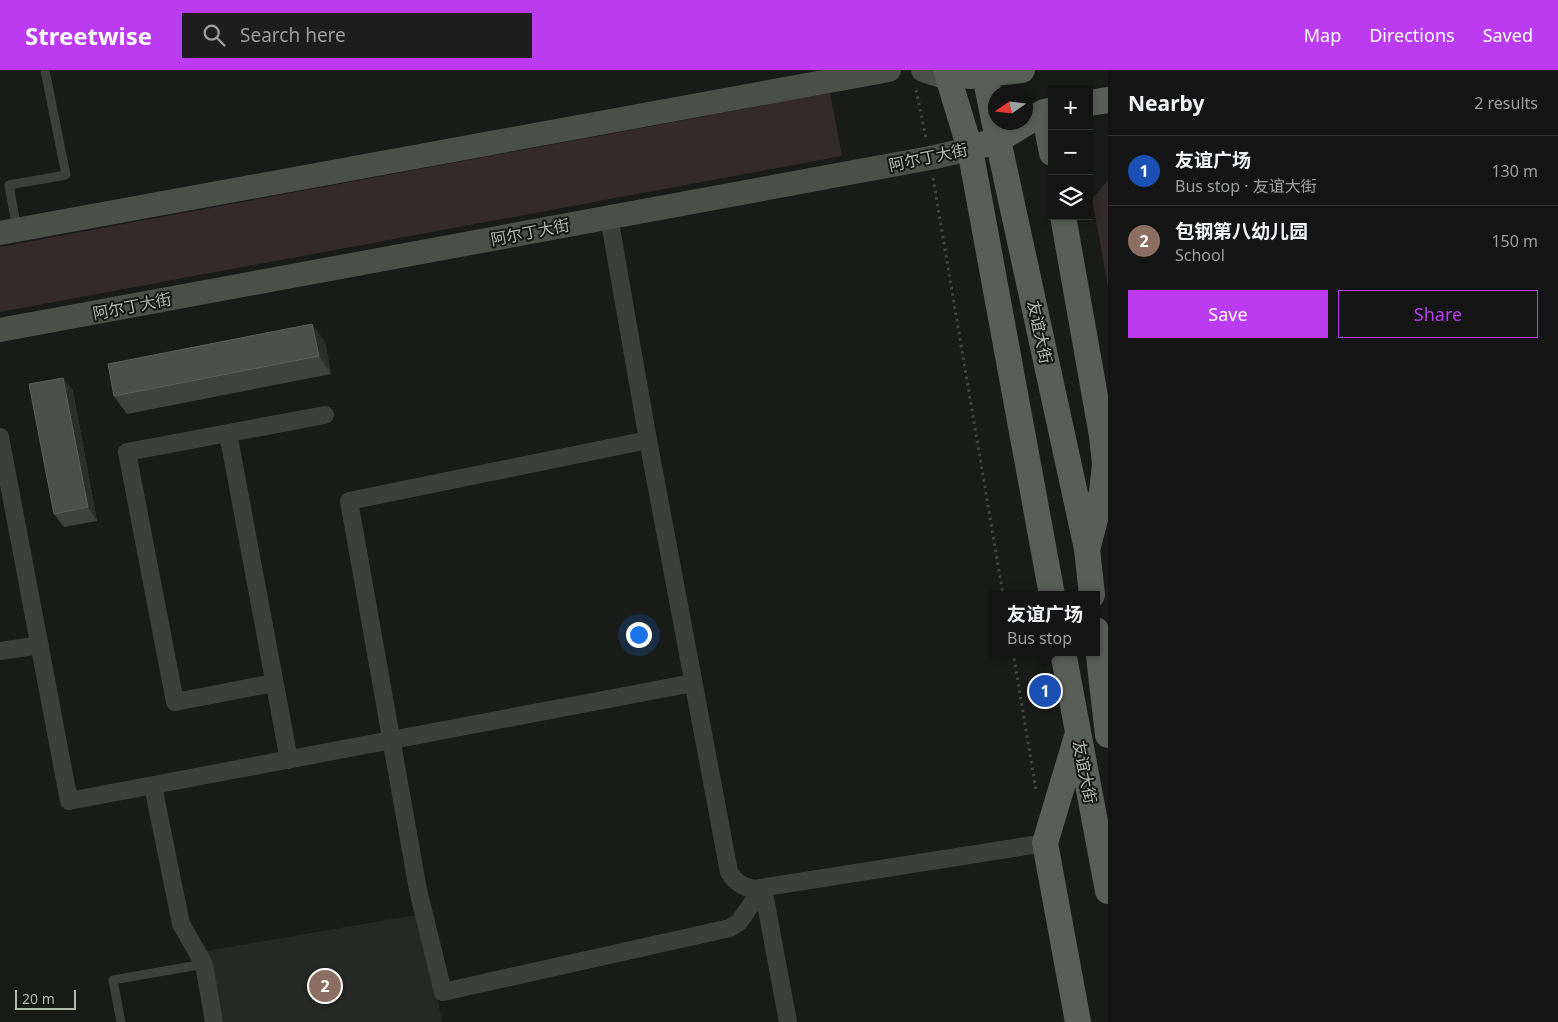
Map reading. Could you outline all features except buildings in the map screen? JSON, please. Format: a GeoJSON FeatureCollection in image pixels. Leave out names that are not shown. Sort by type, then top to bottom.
{"type":"FeatureCollection","features":[{"type":"Feature","properties":{"kind":"main road"},"geometry":{"type":"LineString","coordinates":[[9,232],[889,70]]}},
{"type":"Feature","properties":{"kind":"main road"},"geometry":{"type":"LineString","coordinates":[[919,80],[947,74],[1022,70]]}},
{"type":"Feature","properties":{"kind":"main road","name":"友谊大街"},"geometry":{"type":"LineString","coordinates":[[984,72],[1087,549],[1092,591]]}},
{"type":"Feature","properties":{"kind":"main road"},"geometry":{"type":"LineString","coordinates":[[947,74],[970,149],[1051,591]]}},
{"type":"Feature","properties":{"kind":"main road"},"geometry":{"type":"LineString","coordinates":[[1093,102],[1108,100]]}},
{"type":"Feature","properties":{"kind":"main road","name":"阿尔丁大街"},"geometry":{"type":"LineString","coordinates":[[0,330],[930,158],[970,149],[998,140],[1048,111]]}},
{"type":"Feature","properties":{"kind":"main road"},"geometry":{"type":"LineString","coordinates":[[1064,220],[1102,436],[1105,464],[1102,492],[1087,549]]}},
{"type":"Feature","properties":{"kind":"main road","name":"友谊大街"},"geometry":{"type":"LineString","coordinates":[[1064,656],[1108,891]]}},
{"type":"Feature","properties":{"kind":"main road","name":"友谊大街"},"geometry":{"type":"LineString","coordinates":[[1099,656],[1108,735]]}},
{"type":"Feature","properties":{"kind":"main road"},"geometry":{"type":"LineString","coordinates":[[1078,733],[1045,843],[1078,1022]]}},
{"type":"Feature","properties":{"kind":"street"},"geometry":{"type":"LineString","coordinates":[[609,218],[728,872],[733,880],[749,888],[763,888],[1045,843]]}},
{"type":"Feature","properties":{"kind":"street"},"geometry":{"type":"LineString","coordinates":[[274,683],[175,702],[127,452],[325,415]]}},
{"type":"Feature","properties":{"kind":"street"},"geometry":{"type":"LineString","coordinates":[[228,433],[289,760]]}},
{"type":"Feature","properties":{"kind":"street"},"geometry":{"type":"LineString","coordinates":[[0,437],[69,802],[694,683]]}},
{"type":"Feature","properties":{"kind":"street"},"geometry":{"type":"LineString","coordinates":[[648,440],[349,500],[418,890],[443,992],[730,928],[739,922],[763,888]]}},
{"type":"Feature","properties":{"kind":"street"},"geometry":{"type":"LineString","coordinates":[[0,651],[40,645]]}},
{"type":"Feature","properties":{"kind":"street"},"geometry":{"type":"LineString","coordinates":[[153,786],[181,924],[204,964],[214,1022]]}},
{"type":"Feature","properties":{"kind":"street"},"geometry":{"type":"LineString","coordinates":[[763,888],[788,1022]]}},
{"type":"Feature","properties":{"kind":"lane"},"geometry":{"type":"LineString","coordinates":[[9,232],[9,185],[66,174],[46,70]]}},
{"type":"Feature","properties":{"kind":"lane"},"geometry":{"type":"LineString","coordinates":[[121,1022],[113,980],[204,964]]}},
{"type":"Feature","properties":{"kind":"path"},"geometry":{"type":"LineString","coordinates":[[919,80],[930,158],[1002,591]]}},
{"type":"Feature","properties":{"kind":"path"},"geometry":{"type":"LineString","coordinates":[[1014,656],[1037,795]]}},
{"type":"Feature","properties":{"kind":"shaded area"},"geometry":{"type":"Polygon","coordinates":[[[830,93],[842,156],[0,312],[0,247],[830,93]]]}},
{"type":"Feature","properties":{"kind":"shaded area"},"geometry":{"type":"Polygon","coordinates":[[[1108,180],[1108,286],[1093,204],[1093,198],[1108,180]]]}},
{"type":"Feature","properties":{"kind":"shaded area"},"geometry":{"type":"Polygon","coordinates":[[[422,914],[442,1022],[223,1022],[206,951],[422,914]]]}},
{"type":"Feature","properties":{"kind":"place","name":"友谊广场"},"geometry":{"type":"Point","coordinates":[1045,691]}},
{"type":"Feature","properties":{"kind":"place","name":"包钢第八幼儿园"},"geometry":{"type":"Point","coordinates":[325,986]}}]}
